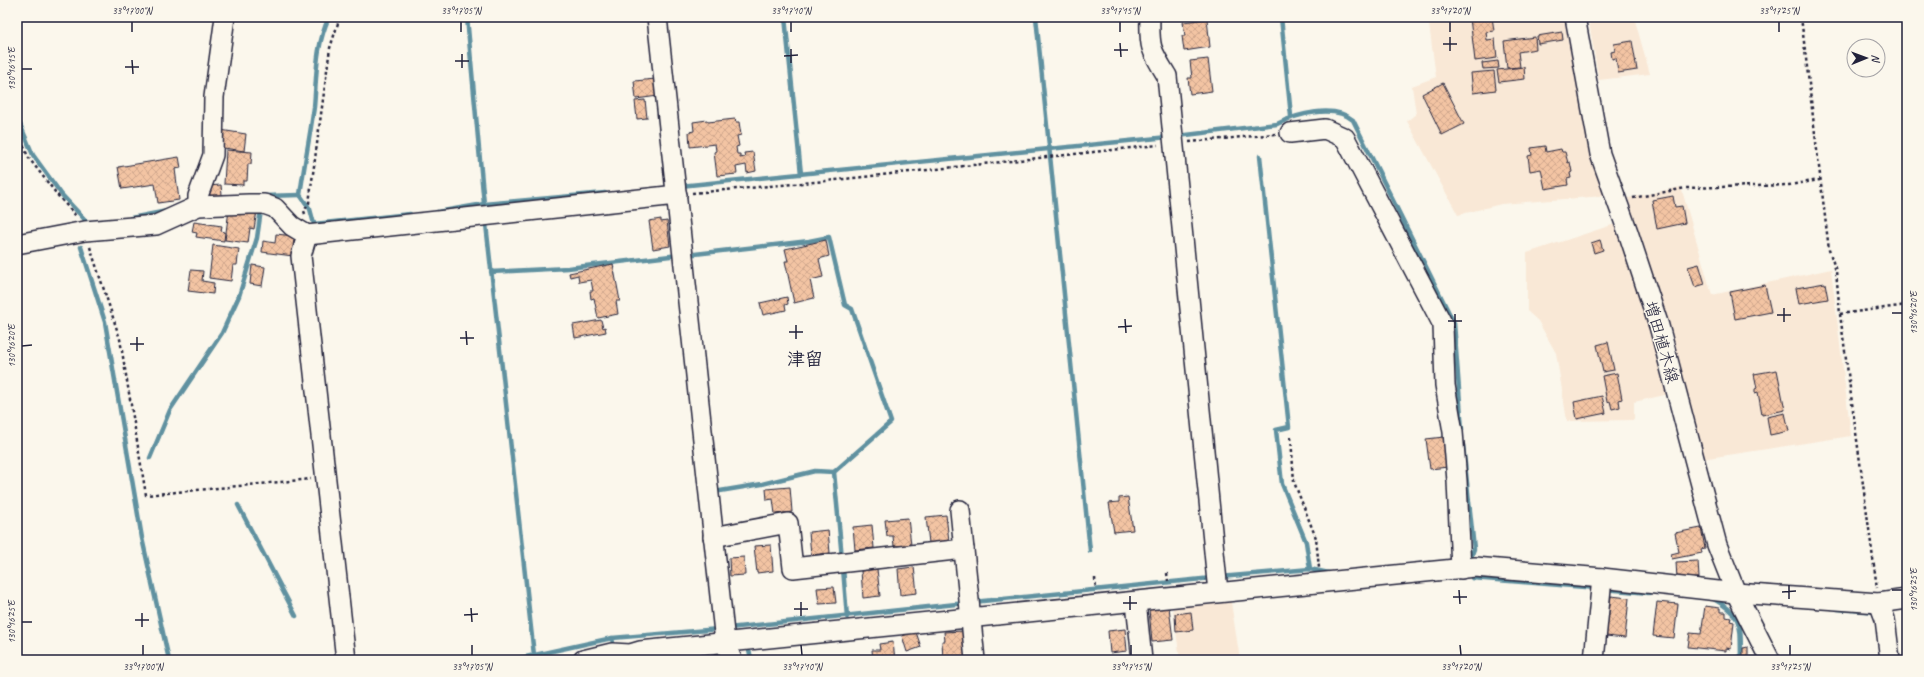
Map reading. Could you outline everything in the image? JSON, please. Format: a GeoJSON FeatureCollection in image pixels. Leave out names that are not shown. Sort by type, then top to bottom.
{"type":"FeatureCollection","features":[{"type":"Feature","properties":{"kind":"street"},"geometry":{"type":"LineString","coordinates":[[198,201],[213,155],[214,97],[225,17]]}},
{"type":"Feature","properties":{"kind":"street"},"geometry":{"type":"LineString","coordinates":[[657,17],[684,255],[724,636],[732,660]]}},
{"type":"Feature","properties":{"kind":"street"},"geometry":{"type":"LineString","coordinates":[[1150,17],[1149,39],[1151,51],[1167,76],[1218,592]]}},
{"type":"Feature","properties":{"kind":"street","name":"増田植木線"},"geometry":{"type":"LineString","coordinates":[[1575,17],[1600,154],[1659,326],[1717,545],[1736,593],[1770,660]]}},
{"type":"Feature","properties":{"kind":"street"},"geometry":{"type":"LineString","coordinates":[[1295,132],[1325,129],[1345,138],[1443,325],[1446,385],[1453,432],[1464,565]]}},
{"type":"Feature","properties":{"kind":"street"},"geometry":{"type":"LineString","coordinates":[[17,244],[82,226],[156,225],[198,201],[264,204],[274,208],[292,226],[307,235],[676,189]]}},
{"type":"Feature","properties":{"kind":"street"},"geometry":{"type":"LineString","coordinates":[[307,235],[301,256],[346,660]]}},
{"type":"Feature","properties":{"kind":"street"},"geometry":{"type":"LineString","coordinates":[[960,510],[975,660]]}},
{"type":"Feature","properties":{"kind":"street"},"geometry":{"type":"LineString","coordinates":[[713,537],[788,523],[793,568],[964,549]]}},
{"type":"Feature","properties":{"kind":"street"},"geometry":{"type":"LineString","coordinates":[[583,660],[624,655],[724,636],[970,609],[1136,602],[1464,565],[1602,585],[1736,593],[1881,610],[1907,599]]}},
{"type":"Feature","properties":{"kind":"street"},"geometry":{"type":"LineString","coordinates":[[1594,660],[1602,585]]}},
{"type":"Feature","properties":{"kind":"street"},"geometry":{"type":"LineString","coordinates":[[1136,602],[1142,660]]}},
{"type":"Feature","properties":{"kind":"street"},"geometry":{"type":"LineString","coordinates":[[1881,610],[1890,660]]}},
{"type":"Feature","properties":{"kind":"path"},"geometry":{"type":"LineString","coordinates":[[304,211],[309,203],[330,48],[340,17]]}},
{"type":"Feature","properties":{"kind":"path"},"geometry":{"type":"LineString","coordinates":[[1801,17],[1829,250],[1836,271],[1840,314],[1881,610]]}},
{"type":"Feature","properties":{"kind":"path"},"geometry":{"type":"LineString","coordinates":[[17,129],[28,157],[82,226],[120,339],[146,495],[325,478]]}},
{"type":"Feature","properties":{"kind":"path"},"geometry":{"type":"LineString","coordinates":[[676,189],[818,182],[1055,157]]}},
{"type":"Feature","properties":{"kind":"path"},"geometry":{"type":"LineString","coordinates":[[1617,201],[1686,188],[1789,186],[1820,180]]}},
{"type":"Feature","properties":{"kind":"path"},"geometry":{"type":"LineString","coordinates":[[1840,314],[1907,304]]}},
{"type":"Feature","properties":{"kind":"path"},"geometry":{"type":"LineString","coordinates":[[1291,437],[1294,482],[1316,538],[1319,569]]}},
{"type":"Feature","properties":{"kind":"shaded area"},"geometry":{"type":"Polygon","coordinates":[[[1428,17],[1564,17],[1589,152],[1604,196],[1501,204],[1458,215],[1407,121],[1416,114],[1412,86],[1436,77],[1428,17]]]}},
{"type":"Feature","properties":{"kind":"shaded area"},"geometry":{"type":"Polygon","coordinates":[[[1588,17],[1634,17],[1650,74],[1599,80],[1588,17]]]}},
{"type":"Feature","properties":{"kind":"shaded area"},"geometry":{"type":"Polygon","coordinates":[[[1681,187],[1712,295],[1831,269],[1851,436],[1702,459],[1628,198],[1681,187]]]}},
{"type":"Feature","properties":{"kind":"shaded area"},"geometry":{"type":"Polygon","coordinates":[[[1618,223],[1669,394],[1634,402],[1634,420],[1567,421],[1556,353],[1538,321],[1527,311],[1527,253],[1618,223]]]}},
{"type":"Feature","properties":{"kind":"shaded area"},"geometry":{"type":"Polygon","coordinates":[[[1230,596],[1240,660],[1180,660],[1172,602],[1230,596]]]}},
{"type":"Feature","properties":{"kind":"building"},"geometry":{"type":"Polygon","coordinates":[[[1492,17],[1494,31],[1486,32],[1487,40],[1495,39],[1497,58],[1475,61],[1470,18],[1492,17]]]}},
{"type":"Feature","properties":{"kind":"building"},"geometry":{"type":"Polygon","coordinates":[[[1207,19],[1210,47],[1184,51],[1182,36],[1185,36],[1183,22],[1207,19]]]}},
{"type":"Feature","properties":{"kind":"building"},"geometry":{"type":"Polygon","coordinates":[[[1562,32],[1563,40],[1538,44],[1537,36],[1562,32]]]}},
{"type":"Feature","properties":{"kind":"building"},"geometry":{"type":"Polygon","coordinates":[[[1535,37],[1536,49],[1518,52],[1520,67],[1507,68],[1504,41],[1535,37]]]}},
{"type":"Feature","properties":{"kind":"building"},"geometry":{"type":"Polygon","coordinates":[[[1632,41],[1637,70],[1618,73],[1616,58],[1612,59],[1611,52],[1615,51],[1614,44],[1632,41]]]}},
{"type":"Feature","properties":{"kind":"building"},"geometry":{"type":"Polygon","coordinates":[[[1208,59],[1212,91],[1190,94],[1188,78],[1192,78],[1190,61],[1208,59]]]}},
{"type":"Feature","properties":{"kind":"building"},"geometry":{"type":"Polygon","coordinates":[[[1498,61],[1499,68],[1483,69],[1482,63],[1498,61]]]}},
{"type":"Feature","properties":{"kind":"building"},"geometry":{"type":"Polygon","coordinates":[[[1524,67],[1525,79],[1499,82],[1497,70],[1524,67]]]}},
{"type":"Feature","properties":{"kind":"building"},"geometry":{"type":"Polygon","coordinates":[[[1494,71],[1496,90],[1473,93],[1471,73],[1494,71]]]}},
{"type":"Feature","properties":{"kind":"building"},"geometry":{"type":"Polygon","coordinates":[[[656,79],[658,96],[636,99],[634,81],[656,79]]]}},
{"type":"Feature","properties":{"kind":"building"},"geometry":{"type":"Polygon","coordinates":[[[1443,83],[1464,124],[1442,135],[1422,94],[1443,83]]]}},
{"type":"Feature","properties":{"kind":"building"},"geometry":{"type":"Polygon","coordinates":[[[645,100],[647,118],[637,119],[635,101],[645,100]]]}},
{"type":"Feature","properties":{"kind":"building"},"geometry":{"type":"Polygon","coordinates":[[[735,119],[736,122],[739,122],[741,135],[737,136],[739,146],[736,147],[737,154],[740,154],[740,158],[745,157],[744,153],[753,152],[756,171],[747,173],[746,165],[736,167],[737,174],[717,176],[714,152],[716,151],[715,144],[690,147],[689,132],[694,131],[693,122],[735,119]]]}},
{"type":"Feature","properties":{"kind":"building"},"geometry":{"type":"Polygon","coordinates":[[[220,130],[246,134],[244,151],[217,147],[220,130]]]}},
{"type":"Feature","properties":{"kind":"building"},"geometry":{"type":"Polygon","coordinates":[[[1545,146],[1546,152],[1561,149],[1562,152],[1565,152],[1568,163],[1570,162],[1572,172],[1570,173],[1571,178],[1567,179],[1568,185],[1545,189],[1541,169],[1530,171],[1528,156],[1532,155],[1531,148],[1545,146]]]}},
{"type":"Feature","properties":{"kind":"building"},"geometry":{"type":"Polygon","coordinates":[[[226,150],[252,152],[251,164],[248,164],[247,181],[243,181],[243,185],[224,184],[226,150]]]}},
{"type":"Feature","properties":{"kind":"building"},"geometry":{"type":"Polygon","coordinates":[[[179,157],[181,168],[175,169],[179,200],[158,203],[155,184],[122,189],[118,167],[179,157]]]}},
{"type":"Feature","properties":{"kind":"building"},"geometry":{"type":"Polygon","coordinates":[[[221,185],[222,195],[208,196],[207,186],[221,185]]]}},
{"type":"Feature","properties":{"kind":"building"},"geometry":{"type":"Polygon","coordinates":[[[1673,196],[1675,207],[1682,206],[1685,223],[1657,229],[1652,200],[1673,196]]]}},
{"type":"Feature","properties":{"kind":"building"},"geometry":{"type":"Polygon","coordinates":[[[229,210],[257,211],[254,229],[250,228],[248,243],[225,240],[229,210]]]}},
{"type":"Feature","properties":{"kind":"building"},"geometry":{"type":"Polygon","coordinates":[[[661,219],[661,222],[667,221],[670,246],[653,249],[649,221],[661,219]]]}},
{"type":"Feature","properties":{"kind":"building"},"geometry":{"type":"Polygon","coordinates":[[[194,222],[222,226],[221,231],[225,232],[224,241],[196,237],[197,233],[192,232],[194,222]]]}},
{"type":"Feature","properties":{"kind":"building"},"geometry":{"type":"Polygon","coordinates":[[[276,234],[294,236],[293,256],[262,252],[263,241],[275,243],[276,234]]]}},
{"type":"Feature","properties":{"kind":"building"},"geometry":{"type":"Polygon","coordinates":[[[826,240],[829,256],[819,259],[823,277],[810,280],[814,298],[794,303],[785,261],[788,261],[785,249],[826,240]]]}},
{"type":"Feature","properties":{"kind":"building"},"geometry":{"type":"Polygon","coordinates":[[[1600,240],[1603,250],[1594,253],[1591,243],[1600,240]]]}},
{"type":"Feature","properties":{"kind":"building"},"geometry":{"type":"Polygon","coordinates":[[[213,245],[239,249],[237,265],[233,265],[231,281],[209,278],[213,245]]]}},
{"type":"Feature","properties":{"kind":"building"},"geometry":{"type":"Polygon","coordinates":[[[613,264],[620,301],[616,301],[618,314],[598,318],[594,298],[591,299],[590,291],[593,291],[591,280],[579,282],[578,275],[570,277],[569,273],[613,264]]]}},
{"type":"Feature","properties":{"kind":"building"},"geometry":{"type":"Polygon","coordinates":[[[1699,264],[1705,284],[1695,287],[1688,267],[1699,264]]]}},
{"type":"Feature","properties":{"kind":"building"},"geometry":{"type":"Polygon","coordinates":[[[252,265],[265,267],[262,286],[250,284],[252,265]]]}},
{"type":"Feature","properties":{"kind":"building"},"geometry":{"type":"Polygon","coordinates":[[[191,270],[203,271],[202,281],[214,283],[213,294],[188,291],[191,270]]]}},
{"type":"Feature","properties":{"kind":"building"},"geometry":{"type":"Polygon","coordinates":[[[1825,283],[1828,299],[1799,304],[1796,288],[1825,283]]]}},
{"type":"Feature","properties":{"kind":"building"},"geometry":{"type":"Polygon","coordinates":[[[1765,285],[1771,312],[1735,319],[1730,292],[1765,285]]]}},
{"type":"Feature","properties":{"kind":"building"},"geometry":{"type":"Polygon","coordinates":[[[787,297],[788,304],[785,305],[786,310],[763,315],[760,303],[787,297]]]}},
{"type":"Feature","properties":{"kind":"building"},"geometry":{"type":"Polygon","coordinates":[[[601,320],[603,328],[605,327],[606,332],[575,338],[573,325],[601,320]]]}},
{"type":"Feature","properties":{"kind":"building"},"geometry":{"type":"Polygon","coordinates":[[[1608,342],[1614,370],[1603,372],[1597,345],[1608,342]]]}},
{"type":"Feature","properties":{"kind":"building"},"geometry":{"type":"Polygon","coordinates":[[[1777,370],[1785,410],[1762,415],[1758,392],[1755,393],[1755,389],[1757,388],[1754,374],[1777,370]]]}},
{"type":"Feature","properties":{"kind":"building"},"geometry":{"type":"Polygon","coordinates":[[[1617,373],[1622,399],[1619,400],[1620,407],[1612,409],[1610,401],[1607,402],[1602,376],[1617,373]]]}},
{"type":"Feature","properties":{"kind":"building"},"geometry":{"type":"Polygon","coordinates":[[[1602,396],[1606,413],[1577,419],[1574,402],[1602,396]]]}},
{"type":"Feature","properties":{"kind":"building"},"geometry":{"type":"Polygon","coordinates":[[[1785,413],[1789,431],[1770,435],[1767,417],[1785,413]]]}},
{"type":"Feature","properties":{"kind":"building"},"geometry":{"type":"Polygon","coordinates":[[[1444,437],[1448,467],[1430,469],[1426,439],[1444,437]]]}},
{"type":"Feature","properties":{"kind":"building"},"geometry":{"type":"Polygon","coordinates":[[[790,487],[792,512],[775,514],[773,499],[767,500],[766,489],[790,487]]]}},
{"type":"Feature","properties":{"kind":"building"},"geometry":{"type":"Polygon","coordinates":[[[1128,497],[1133,530],[1114,532],[1109,503],[1119,502],[1119,498],[1128,497]]]}},
{"type":"Feature","properties":{"kind":"building"},"geometry":{"type":"Polygon","coordinates":[[[946,515],[949,541],[929,543],[926,517],[946,515]]]}},
{"type":"Feature","properties":{"kind":"building"},"geometry":{"type":"Polygon","coordinates":[[[908,518],[911,545],[894,546],[893,536],[887,536],[885,520],[908,518]]]}},
{"type":"Feature","properties":{"kind":"building"},"geometry":{"type":"Polygon","coordinates":[[[872,525],[874,548],[855,550],[853,527],[872,525]]]}},
{"type":"Feature","properties":{"kind":"building"},"geometry":{"type":"Polygon","coordinates":[[[1701,528],[1705,548],[1701,549],[1702,553],[1672,559],[1671,554],[1679,552],[1675,533],[1701,528]]]}},
{"type":"Feature","properties":{"kind":"building"},"geometry":{"type":"Polygon","coordinates":[[[828,530],[830,553],[811,555],[809,532],[828,530]]]}},
{"type":"Feature","properties":{"kind":"building"},"geometry":{"type":"Polygon","coordinates":[[[771,545],[773,571],[757,573],[754,546],[771,545]]]}},
{"type":"Feature","properties":{"kind":"building"},"geometry":{"type":"Polygon","coordinates":[[[744,557],[745,575],[730,576],[729,558],[744,557]]]}},
{"type":"Feature","properties":{"kind":"building"},"geometry":{"type":"Polygon","coordinates":[[[1698,561],[1699,578],[1677,579],[1676,562],[1698,561]]]}},
{"type":"Feature","properties":{"kind":"building"},"geometry":{"type":"Polygon","coordinates":[[[914,567],[917,593],[900,595],[898,569],[914,567]]]}},
{"type":"Feature","properties":{"kind":"building"},"geometry":{"type":"Polygon","coordinates":[[[877,569],[880,596],[863,598],[861,571],[877,569]]]}},
{"type":"Feature","properties":{"kind":"building"},"geometry":{"type":"Polygon","coordinates":[[[834,587],[836,603],[819,604],[817,588],[834,587]]]}},
{"type":"Feature","properties":{"kind":"building"},"geometry":{"type":"Polygon","coordinates":[[[1611,596],[1629,598],[1625,638],[1606,636],[1611,596]]]}},
{"type":"Feature","properties":{"kind":"building"},"geometry":{"type":"Polygon","coordinates":[[[1657,602],[1678,604],[1674,638],[1653,636],[1657,602]]]}},
{"type":"Feature","properties":{"kind":"building"},"geometry":{"type":"Polygon","coordinates":[[[1705,606],[1720,608],[1720,612],[1726,612],[1726,617],[1731,618],[1730,621],[1734,622],[1731,649],[1726,648],[1726,651],[1688,647],[1690,633],[1701,634],[1705,606]]]}},
{"type":"Feature","properties":{"kind":"building"},"geometry":{"type":"Polygon","coordinates":[[[1169,607],[1173,640],[1152,642],[1149,609],[1169,607]]]}},
{"type":"Feature","properties":{"kind":"building"},"geometry":{"type":"Polygon","coordinates":[[[1191,612],[1193,630],[1176,632],[1175,614],[1191,612]]]}},
{"type":"Feature","properties":{"kind":"building"},"geometry":{"type":"Polygon","coordinates":[[[1125,629],[1127,651],[1110,653],[1108,631],[1125,629]]]}},
{"type":"Feature","properties":{"kind":"building"},"geometry":{"type":"Polygon","coordinates":[[[963,631],[963,637],[966,637],[968,652],[965,653],[965,660],[943,660],[942,641],[945,641],[944,632],[963,631]]]}},
{"type":"Feature","properties":{"kind":"building"},"geometry":{"type":"Polygon","coordinates":[[[916,632],[921,647],[907,652],[902,636],[916,632]]]}},
{"type":"Feature","properties":{"kind":"building"},"geometry":{"type":"Polygon","coordinates":[[[893,642],[895,660],[873,660],[872,650],[880,650],[879,644],[893,642]]]}},
{"type":"Feature","properties":{"kind":"building"},"geometry":{"type":"Polygon","coordinates":[[[1748,647],[1748,660],[1743,660],[1743,648],[1748,647]]]}},
{"type":"Feature","properties":{"kind":"waterway"},"geometry":{"type":"LineString","coordinates":[[329,17],[324,28],[319,50],[314,107],[300,195],[310,209],[314,224],[410,214]]}},
{"type":"Feature","properties":{"kind":"waterway"},"geometry":{"type":"LineString","coordinates":[[467,17],[484,204]]}},
{"type":"Feature","properties":{"kind":"waterway"},"geometry":{"type":"LineString","coordinates":[[785,17],[801,174]]}},
{"type":"Feature","properties":{"kind":"waterway"},"geometry":{"type":"LineString","coordinates":[[1036,17],[1090,551]]}},
{"type":"Feature","properties":{"kind":"waterway"},"geometry":{"type":"LineString","coordinates":[[1281,17],[1291,116]]}},
{"type":"Feature","properties":{"kind":"waterway"},"geometry":{"type":"LineString","coordinates":[[1178,136],[1277,124],[1285,120],[1315,112],[1336,112],[1353,120],[1454,323],[1462,430]]}},
{"type":"Feature","properties":{"kind":"waterway"},"geometry":{"type":"LineString","coordinates":[[17,117],[33,155],[62,195],[88,223],[92,223]]}},
{"type":"Feature","properties":{"kind":"waterway"},"geometry":{"type":"LineString","coordinates":[[680,186],[1168,137]]}},
{"type":"Feature","properties":{"kind":"waterway"},"geometry":{"type":"LineString","coordinates":[[1260,156],[1289,427],[1276,430],[1282,484],[1306,542],[1310,569]]}},
{"type":"Feature","properties":{"kind":"waterway"},"geometry":{"type":"LineString","coordinates":[[437,212],[484,204],[605,193]]}},
{"type":"Feature","properties":{"kind":"waterway"},"geometry":{"type":"LineString","coordinates":[[264,196],[300,195]]}},
{"type":"Feature","properties":{"kind":"waterway"},"geometry":{"type":"LineString","coordinates":[[150,458],[170,410],[222,333],[239,296],[257,238],[261,210]]}},
{"type":"Feature","properties":{"kind":"waterway"},"geometry":{"type":"LineString","coordinates":[[131,218],[167,211]]}},
{"type":"Feature","properties":{"kind":"waterway"},"geometry":{"type":"LineString","coordinates":[[486,224],[534,655]]}},
{"type":"Feature","properties":{"kind":"waterway"},"geometry":{"type":"LineString","coordinates":[[686,255],[809,241],[829,237],[845,305],[852,309],[891,422],[834,472],[842,558]]}},
{"type":"Feature","properties":{"kind":"waterway"},"geometry":{"type":"LineString","coordinates":[[81,247],[105,322],[142,538],[169,660]]}},
{"type":"Feature","properties":{"kind":"waterway"},"geometry":{"type":"LineString","coordinates":[[491,272],[568,268],[679,255]]}},
{"type":"Feature","properties":{"kind":"waterway"},"geometry":{"type":"LineString","coordinates":[[1463,445],[1474,549],[1469,562]]}},
{"type":"Feature","properties":{"kind":"waterway"},"geometry":{"type":"LineString","coordinates":[[720,491],[762,484],[815,471],[834,472]]}},
{"type":"Feature","properties":{"kind":"waterway"},"geometry":{"type":"LineString","coordinates":[[238,505],[296,616]]}},
{"type":"Feature","properties":{"kind":"waterway"},"geometry":{"type":"LineString","coordinates":[[843,568],[847,617]]}},
{"type":"Feature","properties":{"kind":"waterway"},"geometry":{"type":"LineString","coordinates":[[1220,577],[1310,569],[1329,573]]}},
{"type":"Feature","properties":{"kind":"waterway"},"geometry":{"type":"LineString","coordinates":[[1470,571],[1472,578],[1597,588]]}},
{"type":"Feature","properties":{"kind":"waterway"},"geometry":{"type":"LineString","coordinates":[[973,602],[1212,578]]}},
{"type":"Feature","properties":{"kind":"waterway"},"geometry":{"type":"LineString","coordinates":[[1604,589],[1649,593]]}},
{"type":"Feature","properties":{"kind":"waterway"},"geometry":{"type":"LineString","coordinates":[[1712,598],[1730,610],[1738,623],[1741,638],[1741,660]]}},
{"type":"Feature","properties":{"kind":"waterway"},"geometry":{"type":"LineString","coordinates":[[728,628],[966,603]]}},
{"type":"Feature","properties":{"kind":"waterway"},"geometry":{"type":"LineString","coordinates":[[1837,609],[1878,612]]}},
{"type":"Feature","properties":{"kind":"waterway"},"geometry":{"type":"LineString","coordinates":[[612,638],[719,629]]}},
{"type":"Feature","properties":{"kind":"waterway"},"geometry":{"type":"LineString","coordinates":[[512,660],[612,638],[614,648]]}},
{"type":"Feature","properties":{"kind":"waterway"},"geometry":{"type":"LineString","coordinates":[[749,651],[752,660]]}},
{"type":"Feature","properties":{"kind":"district","name":"津留"},"geometry":{"type":"Point","coordinates":[805,359]}}]}
